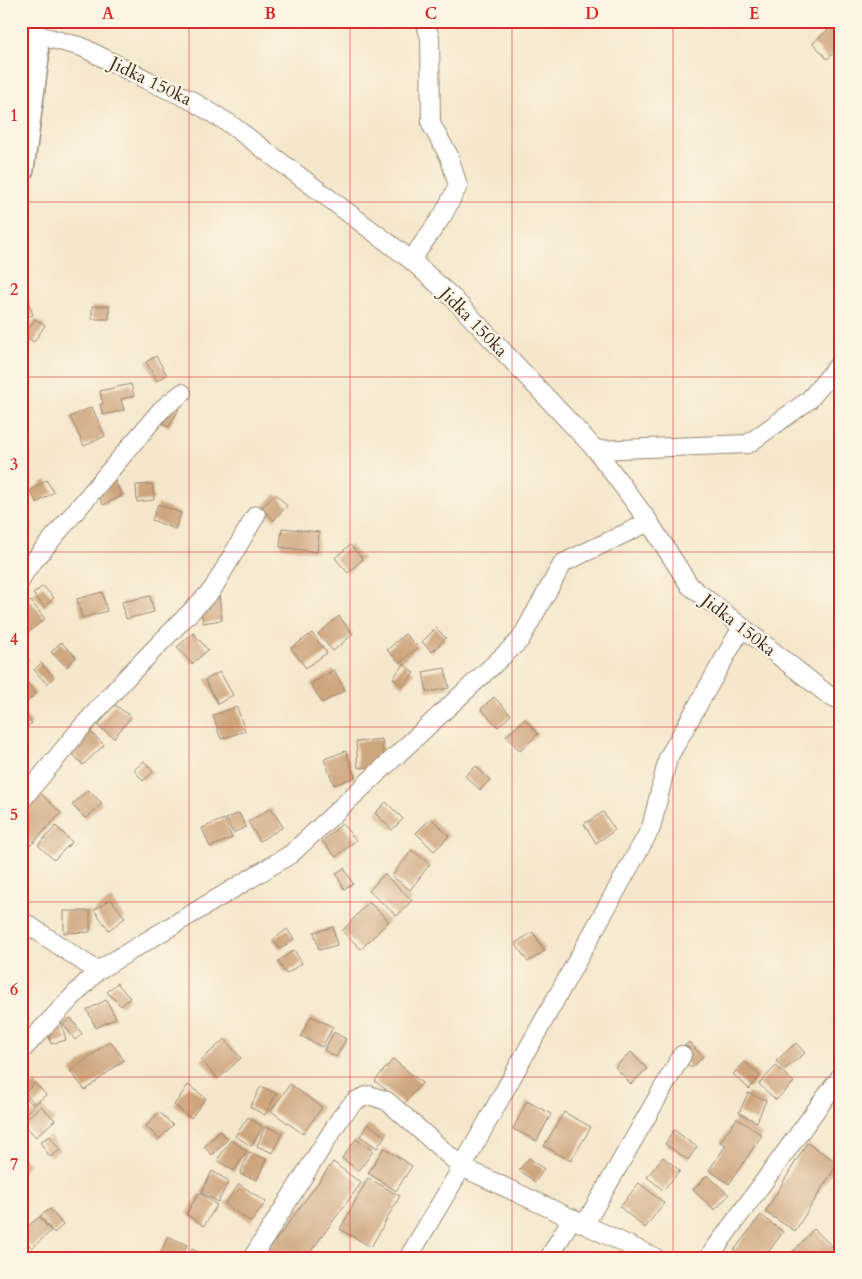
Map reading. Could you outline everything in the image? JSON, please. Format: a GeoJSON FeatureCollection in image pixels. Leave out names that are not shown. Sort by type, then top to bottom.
{"type":"FeatureCollection","features":[{"type":"Feature","properties":{"kind":"street"},"geometry":{"type":"LineString","coordinates":[[411,260],[443,215],[458,186],[449,156],[431,124],[430,38],[425,21]]}},
{"type":"Feature","properties":{"kind":"street"},"geometry":{"type":"LineString","coordinates":[[21,169],[36,58],[28,30]]}},
{"type":"Feature","properties":{"kind":"street","name":"Jidka 150ka"},"geometry":{"type":"LineString","coordinates":[[28,30],[82,47],[189,99],[230,124],[411,260],[453,298],[596,450],[650,522],[690,586],[831,696],[841,700]]}},
{"type":"Feature","properties":{"kind":"street"},"geometry":{"type":"LineString","coordinates":[[596,450],[748,444],[809,400],[841,362]]}},
{"type":"Feature","properties":{"kind":"street"},"geometry":{"type":"LineString","coordinates":[[21,580],[26,570],[161,410],[182,393]]}},
{"type":"Feature","properties":{"kind":"street"},"geometry":{"type":"LineString","coordinates":[[21,801],[120,684],[212,590],[256,514]]}},
{"type":"Feature","properties":{"kind":"street"},"geometry":{"type":"LineString","coordinates":[[21,1051],[97,971],[291,854],[520,640],[563,563],[650,522]]}},
{"type":"Feature","properties":{"kind":"street"},"geometry":{"type":"LineString","coordinates":[[408,1258],[462,1167],[651,828],[668,758],[742,627]]}},
{"type":"Feature","properties":{"kind":"street"},"geometry":{"type":"LineString","coordinates":[[21,920],[97,971]]}},
{"type":"Feature","properties":{"kind":"street"},"geometry":{"type":"LineString","coordinates":[[549,1258],[578,1221],[682,1054]]}},
{"type":"Feature","properties":{"kind":"street"},"geometry":{"type":"LineString","coordinates":[[708,1258],[841,1076]]}},
{"type":"Feature","properties":{"kind":"street"},"geometry":{"type":"LineString","coordinates":[[252,1258],[342,1117],[354,1101],[369,1095],[387,1101],[462,1167],[656,1258]]}},
{"type":"Feature","properties":{"kind":"building"},"geometry":{"type":"Polygon","coordinates":[[[794,21],[816,21],[816,22],[797,28],[794,21]]]}},
{"type":"Feature","properties":{"kind":"building"},"geometry":{"type":"Polygon","coordinates":[[[832,26],[841,36],[841,47],[827,59],[813,43],[832,26]]]}},
{"type":"Feature","properties":{"kind":"building"},"geometry":{"type":"Polygon","coordinates":[[[25,293],[33,315],[21,319],[21,294],[25,293]]]}},
{"type":"Feature","properties":{"kind":"building"},"geometry":{"type":"Polygon","coordinates":[[[92,306],[109,306],[109,319],[92,319],[92,306]]]}},
{"type":"Feature","properties":{"kind":"building"},"geometry":{"type":"Polygon","coordinates":[[[35,319],[45,325],[34,342],[24,336],[35,319]]]}},
{"type":"Feature","properties":{"kind":"building"},"geometry":{"type":"Polygon","coordinates":[[[156,356],[167,375],[157,381],[146,362],[156,356]]]}},
{"type":"Feature","properties":{"kind":"building"},"geometry":{"type":"Polygon","coordinates":[[[131,384],[134,396],[121,399],[124,410],[103,415],[100,404],[103,404],[100,391],[131,384]]]}},
{"type":"Feature","properties":{"kind":"building"},"geometry":{"type":"Polygon","coordinates":[[[167,403],[179,409],[169,427],[158,421],[167,403]]]}},
{"type":"Feature","properties":{"kind":"building"},"geometry":{"type":"Polygon","coordinates":[[[92,407],[105,436],[84,446],[70,417],[92,407]]]}},
{"type":"Feature","properties":{"kind":"building"},"geometry":{"type":"Polygon","coordinates":[[[113,477],[122,496],[103,505],[94,485],[113,477]]]}},
{"type":"Feature","properties":{"kind":"building"},"geometry":{"type":"Polygon","coordinates":[[[46,480],[54,492],[37,503],[30,491],[46,480]]]}},
{"type":"Feature","properties":{"kind":"building"},"geometry":{"type":"Polygon","coordinates":[[[152,484],[154,500],[137,502],[136,485],[152,484]]]}},
{"type":"Feature","properties":{"kind":"building"},"geometry":{"type":"Polygon","coordinates":[[[276,494],[287,506],[274,520],[261,508],[276,494]]]}},
{"type":"Feature","properties":{"kind":"building"},"geometry":{"type":"Polygon","coordinates":[[[158,504],[181,513],[175,529],[152,520],[158,504]]]}},
{"type":"Feature","properties":{"kind":"building"},"geometry":{"type":"Polygon","coordinates":[[[282,528],[319,532],[317,552],[280,547],[282,528]]]}},
{"type":"Feature","properties":{"kind":"building"},"geometry":{"type":"Polygon","coordinates":[[[350,545],[363,559],[348,573],[335,558],[350,545]]]}},
{"type":"Feature","properties":{"kind":"building"},"geometry":{"type":"Polygon","coordinates":[[[43,586],[54,598],[44,607],[33,594],[43,586]]]}},
{"type":"Feature","properties":{"kind":"building"},"geometry":{"type":"Polygon","coordinates":[[[102,592],[107,611],[82,618],[77,599],[102,592]]]}},
{"type":"Feature","properties":{"kind":"building"},"geometry":{"type":"Polygon","coordinates":[[[219,595],[222,620],[203,623],[199,598],[219,595]]]}},
{"type":"Feature","properties":{"kind":"building"},"geometry":{"type":"Polygon","coordinates":[[[150,596],[154,612],[126,619],[122,602],[150,596]]]}},
{"type":"Feature","properties":{"kind":"building"},"geometry":{"type":"Polygon","coordinates":[[[31,601],[45,619],[26,634],[21,627],[21,609],[31,601]]]}},
{"type":"Feature","properties":{"kind":"building"},"geometry":{"type":"Polygon","coordinates":[[[339,616],[353,634],[333,651],[318,634],[339,616]]]}},
{"type":"Feature","properties":{"kind":"building"},"geometry":{"type":"Polygon","coordinates":[[[436,628],[446,638],[432,652],[422,642],[436,628]]]}},
{"type":"Feature","properties":{"kind":"building"},"geometry":{"type":"Polygon","coordinates":[[[193,633],[208,650],[192,664],[177,647],[193,633]]]}},
{"type":"Feature","properties":{"kind":"building"},"geometry":{"type":"Polygon","coordinates":[[[312,633],[327,653],[306,668],[291,648],[312,633]]]}},
{"type":"Feature","properties":{"kind":"building"},"geometry":{"type":"Polygon","coordinates":[[[405,634],[418,647],[400,663],[387,650],[405,634]]]}},
{"type":"Feature","properties":{"kind":"building"},"geometry":{"type":"Polygon","coordinates":[[[61,642],[76,657],[67,667],[51,652],[61,642]]]}},
{"type":"Feature","properties":{"kind":"building"},"geometry":{"type":"Polygon","coordinates":[[[21,653],[29,660],[21,669],[21,653]]]}},
{"type":"Feature","properties":{"kind":"building"},"geometry":{"type":"Polygon","coordinates":[[[41,663],[54,677],[47,684],[34,670],[41,663]]]}},
{"type":"Feature","properties":{"kind":"building"},"geometry":{"type":"Polygon","coordinates":[[[404,664],[414,673],[403,687],[393,678],[404,664]]]}},
{"type":"Feature","properties":{"kind":"building"},"geometry":{"type":"Polygon","coordinates":[[[445,668],[449,688],[427,692],[423,672],[445,668]]]}},
{"type":"Feature","properties":{"kind":"building"},"geometry":{"type":"Polygon","coordinates":[[[334,670],[345,690],[322,703],[311,684],[334,670]]]}},
{"type":"Feature","properties":{"kind":"building"},"geometry":{"type":"Polygon","coordinates":[[[220,672],[233,695],[218,704],[205,680],[220,672]]]}},
{"type":"Feature","properties":{"kind":"building"},"geometry":{"type":"Polygon","coordinates":[[[25,680],[36,694],[21,706],[21,684],[25,680]]]}},
{"type":"Feature","properties":{"kind":"building"},"geometry":{"type":"Polygon","coordinates":[[[494,697],[511,715],[498,727],[481,709],[494,697]]]}},
{"type":"Feature","properties":{"kind":"building"},"geometry":{"type":"Polygon","coordinates":[[[114,704],[131,717],[114,738],[98,726],[114,704]]]}},
{"type":"Feature","properties":{"kind":"building"},"geometry":{"type":"Polygon","coordinates":[[[237,707],[245,731],[221,739],[213,715],[237,707]]]}},
{"type":"Feature","properties":{"kind":"building"},"geometry":{"type":"Polygon","coordinates":[[[21,710],[32,723],[21,732],[21,710]]]}},
{"type":"Feature","properties":{"kind":"building"},"geometry":{"type":"Polygon","coordinates":[[[525,719],[538,734],[520,751],[506,736],[525,719]]]}},
{"type":"Feature","properties":{"kind":"building"},"geometry":{"type":"Polygon","coordinates":[[[87,728],[104,745],[83,765],[66,747],[87,728]]]}},
{"type":"Feature","properties":{"kind":"building"},"geometry":{"type":"Polygon","coordinates":[[[382,739],[384,766],[358,768],[356,742],[382,739]]]}},
{"type":"Feature","properties":{"kind":"building"},"geometry":{"type":"Polygon","coordinates":[[[346,751],[355,777],[334,785],[324,759],[346,751]]]}},
{"type":"Feature","properties":{"kind":"building"},"geometry":{"type":"Polygon","coordinates":[[[144,761],[153,772],[143,781],[134,770],[144,761]]]}},
{"type":"Feature","properties":{"kind":"building"},"geometry":{"type":"Polygon","coordinates":[[[476,766],[490,780],[480,790],[465,776],[476,766]]]}},
{"type":"Feature","properties":{"kind":"building"},"geometry":{"type":"Polygon","coordinates":[[[33,786],[61,813],[31,845],[21,836],[25,830],[21,826],[21,799],[33,786]]]}},
{"type":"Feature","properties":{"kind":"building"},"geometry":{"type":"Polygon","coordinates":[[[88,790],[102,803],[86,819],[72,805],[88,790]]]}},
{"type":"Feature","properties":{"kind":"building"},"geometry":{"type":"Polygon","coordinates":[[[386,802],[403,819],[392,830],[375,813],[386,802]]]}},
{"type":"Feature","properties":{"kind":"building"},"geometry":{"type":"Polygon","coordinates":[[[271,808],[283,827],[260,841],[248,822],[271,808]]]}},
{"type":"Feature","properties":{"kind":"building"},"geometry":{"type":"Polygon","coordinates":[[[603,812],[615,830],[596,843],[584,824],[603,812]]]}},
{"type":"Feature","properties":{"kind":"building"},"geometry":{"type":"Polygon","coordinates":[[[239,813],[246,827],[233,833],[226,819],[239,813]]]}},
{"type":"Feature","properties":{"kind":"building"},"geometry":{"type":"Polygon","coordinates":[[[431,818],[449,836],[434,851],[416,833],[431,818]]]}},
{"type":"Feature","properties":{"kind":"building"},"geometry":{"type":"Polygon","coordinates":[[[224,819],[232,838],[210,847],[202,828],[224,819]]]}},
{"type":"Feature","properties":{"kind":"building"},"geometry":{"type":"Polygon","coordinates":[[[342,824],[356,840],[336,857],[322,841],[342,824]]]}},
{"type":"Feature","properties":{"kind":"building"},"geometry":{"type":"Polygon","coordinates":[[[56,826],[72,842],[54,860],[38,845],[56,826]]]}},
{"type":"Feature","properties":{"kind":"building"},"geometry":{"type":"Polygon","coordinates":[[[412,850],[430,864],[410,890],[392,876],[412,850]]]}},
{"type":"Feature","properties":{"kind":"building"},"geometry":{"type":"Polygon","coordinates":[[[344,868],[353,884],[344,889],[336,873],[344,868]]]}},
{"type":"Feature","properties":{"kind":"building"},"geometry":{"type":"Polygon","coordinates":[[[384,874],[412,900],[397,916],[369,891],[384,874]]]}},
{"type":"Feature","properties":{"kind":"building"},"geometry":{"type":"Polygon","coordinates":[[[111,899],[125,918],[109,930],[94,910],[111,899]]]}},
{"type":"Feature","properties":{"kind":"building"},"geometry":{"type":"Polygon","coordinates":[[[369,902],[389,921],[361,949],[342,931],[369,902]]]}},
{"type":"Feature","properties":{"kind":"building"},"geometry":{"type":"Polygon","coordinates":[[[64,911],[90,911],[90,932],[64,933],[64,911]]]}},
{"type":"Feature","properties":{"kind":"building"},"geometry":{"type":"Polygon","coordinates":[[[333,927],[337,945],[319,950],[314,932],[333,927]]]}},
{"type":"Feature","properties":{"kind":"building"},"geometry":{"type":"Polygon","coordinates":[[[287,929],[294,939],[280,949],[273,940],[287,929]]]}},
{"type":"Feature","properties":{"kind":"building"},"geometry":{"type":"Polygon","coordinates":[[[533,932],[545,951],[528,962],[515,943],[533,932]]]}},
{"type":"Feature","properties":{"kind":"building"},"geometry":{"type":"Polygon","coordinates":[[[294,950],[302,963],[286,974],[278,961],[294,950]]]}},
{"type":"Feature","properties":{"kind":"building"},"geometry":{"type":"Polygon","coordinates":[[[117,983],[130,998],[121,1006],[107,992],[117,983]]]}},
{"type":"Feature","properties":{"kind":"building"},"geometry":{"type":"Polygon","coordinates":[[[106,1000],[116,1018],[96,1028],[87,1010],[106,1000]]]}},
{"type":"Feature","properties":{"kind":"building"},"geometry":{"type":"Polygon","coordinates":[[[311,1016],[333,1027],[322,1047],[301,1036],[311,1016]]]}},
{"type":"Feature","properties":{"kind":"building"},"geometry":{"type":"Polygon","coordinates":[[[71,1018],[82,1034],[75,1040],[63,1024],[71,1018]]]}},
{"type":"Feature","properties":{"kind":"building"},"geometry":{"type":"Polygon","coordinates":[[[61,1021],[66,1040],[51,1044],[46,1025],[61,1021]]]}},
{"type":"Feature","properties":{"kind":"building"},"geometry":{"type":"Polygon","coordinates":[[[334,1032],[346,1039],[336,1057],[324,1050],[334,1032]]]}},
{"type":"Feature","properties":{"kind":"building"},"geometry":{"type":"Polygon","coordinates":[[[225,1039],[241,1058],[218,1079],[201,1060],[225,1039]]]}},
{"type":"Feature","properties":{"kind":"building"},"geometry":{"type":"Polygon","coordinates":[[[110,1041],[124,1060],[85,1090],[70,1071],[110,1041]]]}},
{"type":"Feature","properties":{"kind":"building"},"geometry":{"type":"Polygon","coordinates":[[[689,1042],[703,1057],[691,1068],[677,1052],[689,1042]]]}},
{"type":"Feature","properties":{"kind":"building"},"geometry":{"type":"Polygon","coordinates":[[[796,1043],[805,1053],[784,1070],[776,1061],[796,1043]]]}},
{"type":"Feature","properties":{"kind":"building"},"geometry":{"type":"Polygon","coordinates":[[[631,1052],[647,1069],[631,1084],[615,1067],[631,1052]]]}},
{"type":"Feature","properties":{"kind":"building"},"geometry":{"type":"Polygon","coordinates":[[[393,1059],[422,1083],[404,1104],[375,1081],[393,1059]]]}},
{"type":"Feature","properties":{"kind":"building"},"geometry":{"type":"Polygon","coordinates":[[[745,1062],[760,1076],[749,1089],[733,1074],[745,1062]]]}},
{"type":"Feature","properties":{"kind":"building"},"geometry":{"type":"Polygon","coordinates":[[[776,1066],[794,1082],[776,1100],[759,1084],[776,1066]]]}},
{"type":"Feature","properties":{"kind":"building"},"geometry":{"type":"Polygon","coordinates":[[[35,1083],[46,1095],[35,1104],[25,1092],[35,1083]]]}},
{"type":"Feature","properties":{"kind":"building"},"geometry":{"type":"Polygon","coordinates":[[[290,1084],[322,1107],[303,1134],[271,1111],[290,1084]]]}},
{"type":"Feature","properties":{"kind":"building"},"geometry":{"type":"Polygon","coordinates":[[[188,1085],[206,1098],[191,1118],[174,1105],[188,1085]]]}},
{"type":"Feature","properties":{"kind":"building"},"geometry":{"type":"Polygon","coordinates":[[[261,1086],[276,1094],[265,1115],[250,1107],[261,1086]]]}},
{"type":"Feature","properties":{"kind":"building"},"geometry":{"type":"Polygon","coordinates":[[[21,1092],[34,1106],[21,1117],[21,1092]]]}},
{"type":"Feature","properties":{"kind":"building"},"geometry":{"type":"Polygon","coordinates":[[[748,1093],[766,1100],[757,1122],[739,1113],[748,1093]]]}},
{"type":"Feature","properties":{"kind":"building"},"geometry":{"type":"Polygon","coordinates":[[[527,1101],[551,1114],[537,1141],[513,1129],[527,1101]]]}},
{"type":"Feature","properties":{"kind":"building"},"geometry":{"type":"Polygon","coordinates":[[[41,1106],[55,1120],[36,1137],[22,1122],[41,1106]]]}},
{"type":"Feature","properties":{"kind":"building"},"geometry":{"type":"Polygon","coordinates":[[[159,1112],[173,1125],[159,1139],[146,1126],[159,1112]]]}},
{"type":"Feature","properties":{"kind":"building"},"geometry":{"type":"Polygon","coordinates":[[[564,1112],[591,1127],[571,1161],[544,1146],[564,1112]]]}},
{"type":"Feature","properties":{"kind":"building"},"geometry":{"type":"Polygon","coordinates":[[[248,1117],[263,1127],[251,1146],[235,1136],[248,1117]]]}},
{"type":"Feature","properties":{"kind":"building"},"geometry":{"type":"Polygon","coordinates":[[[737,1118],[762,1135],[729,1184],[709,1170],[726,1145],[720,1142],[737,1118]]]}},
{"type":"Feature","properties":{"kind":"building"},"geometry":{"type":"Polygon","coordinates":[[[368,1124],[385,1136],[377,1148],[360,1136],[368,1124]]]}},
{"type":"Feature","properties":{"kind":"building"},"geometry":{"type":"Polygon","coordinates":[[[265,1126],[282,1133],[273,1153],[257,1146],[265,1126]]]}},
{"type":"Feature","properties":{"kind":"building"},"geometry":{"type":"Polygon","coordinates":[[[674,1130],[697,1147],[688,1160],[665,1144],[674,1130]]]}},
{"type":"Feature","properties":{"kind":"building"},"geometry":{"type":"Polygon","coordinates":[[[220,1131],[228,1139],[212,1155],[204,1147],[220,1131]]]}},
{"type":"Feature","properties":{"kind":"building"},"geometry":{"type":"Polygon","coordinates":[[[50,1136],[60,1150],[50,1157],[40,1142],[50,1136]]]}},
{"type":"Feature","properties":{"kind":"building"},"geometry":{"type":"Polygon","coordinates":[[[356,1139],[373,1151],[359,1171],[342,1158],[356,1139]]]}},
{"type":"Feature","properties":{"kind":"building"},"geometry":{"type":"Polygon","coordinates":[[[231,1140],[247,1151],[234,1171],[217,1160],[231,1140]]]}},
{"type":"Feature","properties":{"kind":"building"},"geometry":{"type":"Polygon","coordinates":[[[807,1143],[838,1163],[795,1231],[765,1212],[807,1143]]]}},
{"type":"Feature","properties":{"kind":"building"},"geometry":{"type":"Polygon","coordinates":[[[384,1148],[412,1166],[396,1191],[368,1173],[384,1148]]]}},
{"type":"Feature","properties":{"kind":"building"},"geometry":{"type":"Polygon","coordinates":[[[249,1152],[266,1159],[257,1180],[240,1174],[249,1152]]]}},
{"type":"Feature","properties":{"kind":"building"},"geometry":{"type":"Polygon","coordinates":[[[21,1155],[30,1164],[21,1172],[21,1155]]]}},
{"type":"Feature","properties":{"kind":"building"},"geometry":{"type":"Polygon","coordinates":[[[663,1157],[680,1171],[663,1190],[647,1177],[663,1157]]]}},
{"type":"Feature","properties":{"kind":"building"},"geometry":{"type":"Polygon","coordinates":[[[529,1158],[544,1169],[535,1182],[519,1170],[529,1158]]]}},
{"type":"Feature","properties":{"kind":"building"},"geometry":{"type":"Polygon","coordinates":[[[333,1162],[361,1183],[306,1258],[263,1258],[333,1162]]]}},
{"type":"Feature","properties":{"kind":"building"},"geometry":{"type":"Polygon","coordinates":[[[212,1171],[229,1181],[218,1202],[201,1193],[212,1171]]]}},
{"type":"Feature","properties":{"kind":"building"},"geometry":{"type":"Polygon","coordinates":[[[707,1175],[729,1195],[715,1210],[693,1190],[707,1175]]]}},
{"type":"Feature","properties":{"kind":"building"},"geometry":{"type":"Polygon","coordinates":[[[368,1178],[400,1196],[371,1247],[340,1229],[368,1178]]]}},
{"type":"Feature","properties":{"kind":"building"},"geometry":{"type":"Polygon","coordinates":[[[639,1183],[664,1203],[645,1228],[620,1207],[639,1183]]]}},
{"type":"Feature","properties":{"kind":"building"},"geometry":{"type":"Polygon","coordinates":[[[239,1184],[266,1202],[251,1222],[225,1204],[239,1184]]]}},
{"type":"Feature","properties":{"kind":"building"},"geometry":{"type":"Polygon","coordinates":[[[199,1193],[217,1205],[204,1226],[186,1214],[199,1193]]]}},
{"type":"Feature","properties":{"kind":"building"},"geometry":{"type":"Polygon","coordinates":[[[50,1209],[63,1225],[54,1233],[40,1216],[50,1209]]]}},
{"type":"Feature","properties":{"kind":"building"},"geometry":{"type":"Polygon","coordinates":[[[761,1215],[783,1232],[764,1258],[728,1258],[761,1215]]]}},
{"type":"Feature","properties":{"kind":"building"},"geometry":{"type":"Polygon","coordinates":[[[39,1217],[51,1231],[32,1248],[21,1235],[21,1232],[39,1217]]]}},
{"type":"Feature","properties":{"kind":"building"},"geometry":{"type":"Polygon","coordinates":[[[814,1229],[835,1249],[827,1258],[787,1258],[814,1229]]]}},
{"type":"Feature","properties":{"kind":"building"},"geometry":{"type":"Polygon","coordinates":[[[168,1236],[187,1245],[181,1258],[158,1258],[168,1236]]]}},
{"type":"Feature","properties":{"kind":"building"},"geometry":{"type":"Polygon","coordinates":[[[21,1240],[29,1251],[21,1256],[21,1240]]]}},
{"type":"Feature","properties":{"kind":"building"},"geometry":{"type":"Polygon","coordinates":[[[192,1249],[209,1258],[188,1258],[192,1249]]]}}]}
